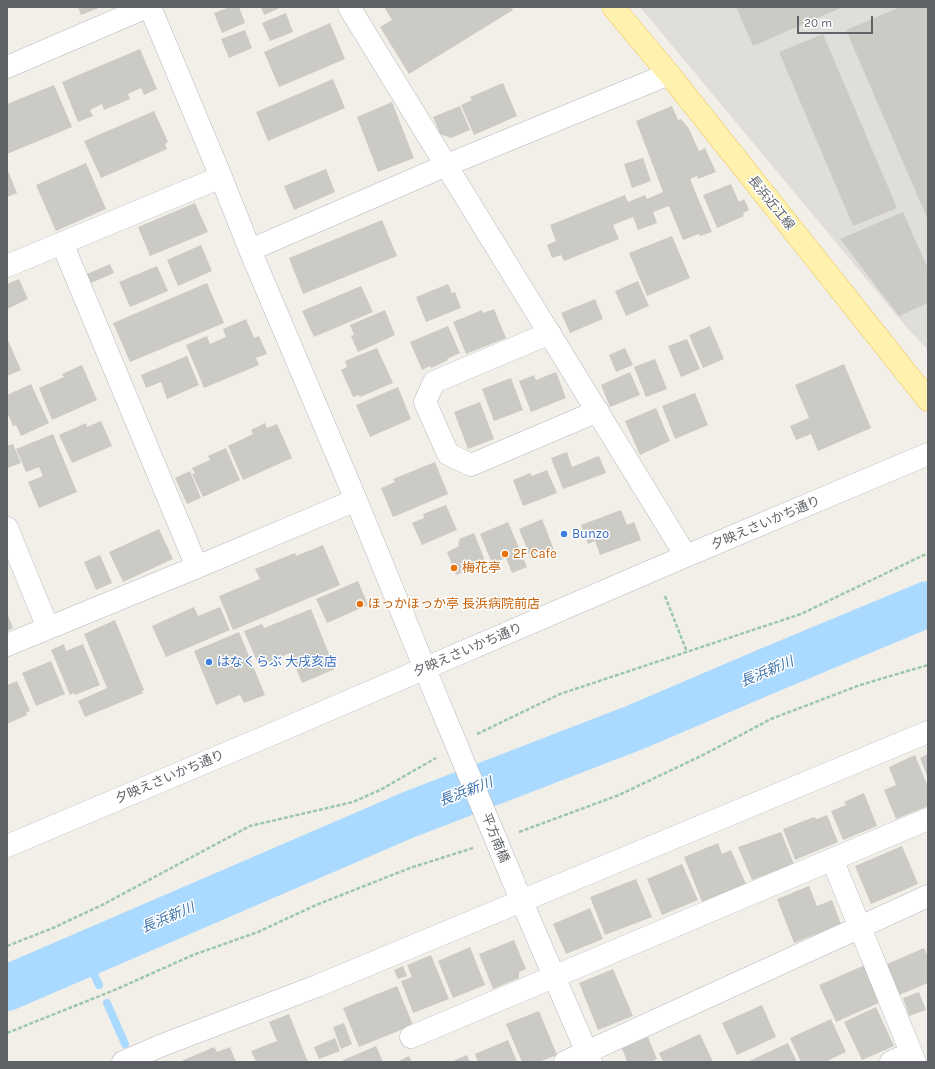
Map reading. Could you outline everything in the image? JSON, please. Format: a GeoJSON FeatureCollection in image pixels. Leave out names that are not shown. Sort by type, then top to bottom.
{"type":"FeatureCollection","features":[{"type":"Feature","properties":{"kind":"main road","name":"長浜近江線"},"geometry":{"type":"LineString","coordinates":[[613,7],[669,74],[928,400]]}},
{"type":"Feature","properties":{"kind":"street"},"geometry":{"type":"LineString","coordinates":[[7,67],[149,7]]}},
{"type":"Feature","properties":{"kind":"street","name":"平方南橋"},"geometry":{"type":"LineString","coordinates":[[149,7],[426,668],[517,892],[588,1057]]}},
{"type":"Feature","properties":{"kind":"street"},"geometry":{"type":"LineString","coordinates":[[349,7],[686,556]]}},
{"type":"Feature","properties":{"kind":"street"},"geometry":{"type":"LineString","coordinates":[[250,250],[669,74]]}},
{"type":"Feature","properties":{"kind":"street"},"geometry":{"type":"LineString","coordinates":[[7,266],[221,176]]}},
{"type":"Feature","properties":{"kind":"street"},"geometry":{"type":"LineString","coordinates":[[62,243],[197,567]]}},
{"type":"Feature","properties":{"kind":"street"},"geometry":{"type":"LineString","coordinates":[[550,334],[434,382],[425,402],[448,454],[471,464],[598,411]]}},
{"type":"Feature","properties":{"kind":"street","name":"夕映えさいかち通り"},"geometry":{"type":"LineString","coordinates":[[7,846],[928,454]]}},
{"type":"Feature","properties":{"kind":"street"},"geometry":{"type":"LineString","coordinates":[[7,645],[356,500]]}},
{"type":"Feature","properties":{"kind":"street"},"geometry":{"type":"LineString","coordinates":[[7,528],[48,628]]}},
{"type":"Feature","properties":{"kind":"street"},"geometry":{"type":"LineString","coordinates":[[123,1062],[160,1046],[317,986],[499,911],[517,892],[928,732]]}},
{"type":"Feature","properties":{"kind":"street"},"geometry":{"type":"LineString","coordinates":[[411,1037],[928,819]]}},
{"type":"Feature","properties":{"kind":"street"},"geometry":{"type":"LineString","coordinates":[[832,859],[913,1058],[891,1062]]}},
{"type":"Feature","properties":{"kind":"street"},"geometry":{"type":"LineString","coordinates":[[565,1062],[588,1057],[928,896]]}},
{"type":"Feature","properties":{"kind":"path"},"geometry":{"type":"LineString","coordinates":[[665,596],[687,652]]}},
{"type":"Feature","properties":{"kind":"path"},"geometry":{"type":"LineString","coordinates":[[518,833],[619,795],[703,755],[771,719],[860,685],[928,665]]}},
{"type":"Feature","properties":{"kind":"path"},"geometry":{"type":"LineString","coordinates":[[7,1033],[117,989],[193,955],[258,932],[316,905],[410,868],[475,847]]}},
{"type":"Feature","properties":{"kind":"shaded area"},"geometry":{"type":"Polygon","coordinates":[[[640,7],[928,7],[928,350],[908,329],[640,7]]]}},
{"type":"Feature","properties":{"kind":"building"},"geometry":{"type":"Polygon","coordinates":[[[78,7],[101,7],[81,15],[78,7]]]}},
{"type":"Feature","properties":{"kind":"building"},"geometry":{"type":"Polygon","coordinates":[[[230,7],[239,7],[245,23],[222,33],[214,13],[230,7]]]}},
{"type":"Feature","properties":{"kind":"building"},"geometry":{"type":"Polygon","coordinates":[[[261,7],[282,7],[264,15],[261,7]]]}},
{"type":"Feature","properties":{"kind":"building"},"geometry":{"type":"Polygon","coordinates":[[[384,7],[511,7],[513,10],[409,74],[380,27],[392,20],[384,7]]]}},
{"type":"Feature","properties":{"kind":"building"},"geometry":{"type":"Polygon","coordinates":[[[736,7],[843,7],[753,46],[736,7]]]}},
{"type":"Feature","properties":{"kind":"building"},"geometry":{"type":"Polygon","coordinates":[[[900,7],[928,7],[928,220],[846,30],[900,7]]]}},
{"type":"Feature","properties":{"kind":"building"},"geometry":{"type":"Polygon","coordinates":[[[286,13],[293,32],[270,41],[262,23],[286,13]]]}},
{"type":"Feature","properties":{"kind":"building"},"geometry":{"type":"Polygon","coordinates":[[[330,23],[345,59],[279,87],[264,52],[330,23]]]}},
{"type":"Feature","properties":{"kind":"building"},"geometry":{"type":"Polygon","coordinates":[[[245,30],[252,48],[229,58],[221,39],[245,30]]]}},
{"type":"Feature","properties":{"kind":"building"},"geometry":{"type":"Polygon","coordinates":[[[823,34],[897,208],[853,226],[779,52],[823,34]]]}},
{"type":"Feature","properties":{"kind":"building"},"geometry":{"type":"Polygon","coordinates":[[[140,49],[157,89],[144,95],[141,88],[128,94],[130,99],[104,110],[102,104],[90,110],[93,116],[78,122],[62,82],[140,49]]]}},
{"type":"Feature","properties":{"kind":"building"},"geometry":{"type":"Polygon","coordinates":[[[333,79],[345,108],[268,141],[256,112],[333,79]]]}},
{"type":"Feature","properties":{"kind":"building"},"geometry":{"type":"Polygon","coordinates":[[[503,83],[517,116],[474,135],[461,105],[472,100],[470,97],[503,83]]]}},
{"type":"Feature","properties":{"kind":"building"},"geometry":{"type":"Polygon","coordinates":[[[54,85],[72,127],[7,154],[7,104],[54,85]]]}},
{"type":"Feature","properties":{"kind":"building"},"geometry":{"type":"Polygon","coordinates":[[[392,102],[414,158],[378,172],[357,117],[392,102]]]}},
{"type":"Feature","properties":{"kind":"building"},"geometry":{"type":"Polygon","coordinates":[[[460,106],[470,130],[451,138],[440,134],[433,117],[460,106]]]}},
{"type":"Feature","properties":{"kind":"building"},"geometry":{"type":"Polygon","coordinates":[[[672,106],[678,120],[681,119],[689,129],[699,151],[705,148],[716,172],[698,179],[697,176],[690,179],[712,232],[700,236],[699,234],[683,240],[669,206],[653,212],[657,223],[638,230],[633,217],[613,225],[619,239],[564,261],[561,255],[552,258],[547,245],[556,241],[550,225],[625,195],[628,202],[645,195],[647,199],[663,192],[636,121],[672,106]]]}},
{"type":"Feature","properties":{"kind":"building"},"geometry":{"type":"Polygon","coordinates":[[[154,111],[168,142],[165,144],[167,149],[101,178],[84,141],[154,111]]]}},
{"type":"Feature","properties":{"kind":"building"},"geometry":{"type":"Polygon","coordinates":[[[643,158],[651,181],[632,188],[624,164],[643,158]]]}},
{"type":"Feature","properties":{"kind":"building"},"geometry":{"type":"Polygon","coordinates":[[[86,163],[106,209],[56,231],[36,185],[86,163]]]}},
{"type":"Feature","properties":{"kind":"building"},"geometry":{"type":"Polygon","coordinates":[[[326,169],[335,192],[294,210],[284,186],[326,169]]]}},
{"type":"Feature","properties":{"kind":"building"},"geometry":{"type":"Polygon","coordinates":[[[7,171],[17,193],[7,197],[7,171]]]}},
{"type":"Feature","properties":{"kind":"building"},"geometry":{"type":"Polygon","coordinates":[[[731,184],[739,202],[744,199],[749,210],[743,213],[744,216],[717,228],[703,195],[731,184]]]}},
{"type":"Feature","properties":{"kind":"building"},"geometry":{"type":"Polygon","coordinates":[[[195,203],[208,232],[150,256],[138,227],[195,203]]]}},
{"type":"Feature","properties":{"kind":"building"},"geometry":{"type":"Polygon","coordinates":[[[903,212],[928,269],[928,303],[899,316],[840,239],[903,212]]]}},
{"type":"Feature","properties":{"kind":"building"},"geometry":{"type":"Polygon","coordinates":[[[382,220],[397,256],[303,294],[289,258],[382,220]]]}},
{"type":"Feature","properties":{"kind":"building"},"geometry":{"type":"Polygon","coordinates":[[[672,236],[690,278],[647,296],[629,253],[672,236]]]}},
{"type":"Feature","properties":{"kind":"building"},"geometry":{"type":"Polygon","coordinates":[[[201,245],[212,271],[178,286],[167,260],[201,245]]]}},
{"type":"Feature","properties":{"kind":"building"},"geometry":{"type":"Polygon","coordinates":[[[110,264],[114,273],[91,283],[87,274],[110,264]]]}},
{"type":"Feature","properties":{"kind":"building"},"geometry":{"type":"Polygon","coordinates":[[[157,266],[168,291],[130,307],[119,282],[157,266]]]}},
{"type":"Feature","properties":{"kind":"building"},"geometry":{"type":"Polygon","coordinates":[[[19,279],[28,299],[7,309],[7,284],[19,279]]]}},
{"type":"Feature","properties":{"kind":"building"},"geometry":{"type":"Polygon","coordinates":[[[638,281],[649,306],[626,316],[615,291],[638,281]]]}},
{"type":"Feature","properties":{"kind":"building"},"geometry":{"type":"Polygon","coordinates":[[[207,283],[224,323],[130,362],[113,323],[207,283]]]}},
{"type":"Feature","properties":{"kind":"building"},"geometry":{"type":"Polygon","coordinates":[[[448,284],[452,293],[455,292],[461,308],[426,322],[416,297],[448,284]]]}},
{"type":"Feature","properties":{"kind":"building"},"geometry":{"type":"Polygon","coordinates":[[[361,286],[373,312],[314,337],[302,311],[361,286]]]}},
{"type":"Feature","properties":{"kind":"building"},"geometry":{"type":"Polygon","coordinates":[[[595,299],[603,319],[570,333],[561,313],[595,299]]]}},
{"type":"Feature","properties":{"kind":"building"},"geometry":{"type":"Polygon","coordinates":[[[494,309],[506,338],[466,354],[453,322],[482,310],[483,313],[494,309]]]}},
{"type":"Feature","properties":{"kind":"building"},"geometry":{"type":"Polygon","coordinates":[[[385,310],[395,335],[358,352],[351,336],[354,335],[350,325],[385,310]]]}},
{"type":"Feature","properties":{"kind":"building"},"geometry":{"type":"Polygon","coordinates":[[[246,319],[254,338],[259,336],[267,354],[256,358],[259,365],[204,388],[186,345],[207,336],[210,344],[226,337],[223,329],[246,319]]]}},
{"type":"Feature","properties":{"kind":"building"},"geometry":{"type":"Polygon","coordinates":[[[448,326],[460,353],[431,368],[430,366],[422,370],[410,342],[448,326]]]}},
{"type":"Feature","properties":{"kind":"building"},"geometry":{"type":"Polygon","coordinates":[[[710,326],[724,359],[703,368],[689,335],[710,326]]]}},
{"type":"Feature","properties":{"kind":"building"},"geometry":{"type":"Polygon","coordinates":[[[7,338],[21,370],[7,376],[7,338]]]}},
{"type":"Feature","properties":{"kind":"building"},"geometry":{"type":"Polygon","coordinates":[[[687,339],[700,369],[681,377],[668,346],[687,339]]]}},
{"type":"Feature","properties":{"kind":"building"},"geometry":{"type":"Polygon","coordinates":[[[377,348],[393,383],[360,397],[359,395],[353,397],[341,370],[347,367],[345,361],[377,348]]]}},
{"type":"Feature","properties":{"kind":"building"},"geometry":{"type":"Polygon","coordinates":[[[625,348],[633,365],[616,372],[609,355],[625,348]]]}},
{"type":"Feature","properties":{"kind":"building"},"geometry":{"type":"Polygon","coordinates":[[[187,356],[199,385],[167,399],[161,382],[146,388],[141,375],[187,356]]]}},
{"type":"Feature","properties":{"kind":"building"},"geometry":{"type":"Polygon","coordinates":[[[655,359],[667,389],[646,397],[634,367],[655,359]]]}},
{"type":"Feature","properties":{"kind":"building"},"geometry":{"type":"Polygon","coordinates":[[[844,364],[871,428],[818,451],[811,434],[796,440],[790,426],[809,418],[795,385],[844,364]]]}},
{"type":"Feature","properties":{"kind":"building"},"geometry":{"type":"Polygon","coordinates":[[[82,365],[97,400],[52,420],[39,388],[64,377],[62,374],[82,365]]]}},
{"type":"Feature","properties":{"kind":"building"},"geometry":{"type":"Polygon","coordinates":[[[556,372],[566,398],[531,412],[519,381],[534,375],[536,380],[556,372]]]}},
{"type":"Feature","properties":{"kind":"building"},"geometry":{"type":"Polygon","coordinates":[[[630,372],[640,395],[610,407],[601,385],[630,372]]]}},
{"type":"Feature","properties":{"kind":"building"},"geometry":{"type":"Polygon","coordinates":[[[511,378],[523,410],[494,421],[482,389],[511,378]]]}},
{"type":"Feature","properties":{"kind":"building"},"geometry":{"type":"Polygon","coordinates":[[[31,384],[49,423],[21,436],[16,425],[13,426],[7,412],[7,395],[31,384]]]}},
{"type":"Feature","properties":{"kind":"building"},"geometry":{"type":"Polygon","coordinates":[[[398,387],[411,419],[370,437],[356,405],[398,387]]]}},
{"type":"Feature","properties":{"kind":"building"},"geometry":{"type":"Polygon","coordinates":[[[695,393],[708,425],[675,439],[662,406],[695,393]]]}},
{"type":"Feature","properties":{"kind":"building"},"geometry":{"type":"Polygon","coordinates":[[[480,402],[494,439],[468,449],[454,412],[480,402]]]}},
{"type":"Feature","properties":{"kind":"building"},"geometry":{"type":"Polygon","coordinates":[[[656,408],[670,441],[640,455],[625,421],[656,408]]]}},
{"type":"Feature","properties":{"kind":"building"},"geometry":{"type":"Polygon","coordinates":[[[101,421],[112,446],[72,463],[59,435],[86,423],[87,427],[101,421]]]}},
{"type":"Feature","properties":{"kind":"building"},"geometry":{"type":"Polygon","coordinates":[[[265,423],[267,428],[277,424],[292,458],[243,480],[228,446],[253,434],[251,430],[265,423]]]}},
{"type":"Feature","properties":{"kind":"building"},"geometry":{"type":"Polygon","coordinates":[[[53,434],[77,492],[39,508],[28,482],[43,476],[39,467],[26,472],[16,449],[53,434]]]}},
{"type":"Feature","properties":{"kind":"building"},"geometry":{"type":"Polygon","coordinates":[[[13,444],[21,463],[7,468],[7,446],[13,444]]]}},
{"type":"Feature","properties":{"kind":"building"},"geometry":{"type":"Polygon","coordinates":[[[226,448],[240,480],[203,497],[192,474],[195,473],[192,468],[210,460],[208,456],[226,448]]]}},
{"type":"Feature","properties":{"kind":"building"},"geometry":{"type":"Polygon","coordinates":[[[567,452],[572,467],[599,456],[606,473],[563,489],[551,458],[567,452]]]}},
{"type":"Feature","properties":{"kind":"building"},"geometry":{"type":"Polygon","coordinates":[[[435,462],[448,494],[393,517],[381,488],[395,482],[393,479],[435,462]]]}},
{"type":"Feature","properties":{"kind":"building"},"geometry":{"type":"Polygon","coordinates":[[[547,470],[557,493],[523,506],[513,480],[530,473],[532,476],[547,470]]]}},
{"type":"Feature","properties":{"kind":"building"},"geometry":{"type":"Polygon","coordinates":[[[190,471],[201,498],[187,504],[175,478],[190,471]]]}},
{"type":"Feature","properties":{"kind":"building"},"geometry":{"type":"Polygon","coordinates":[[[446,505],[457,530],[422,545],[412,523],[424,518],[423,514],[446,505]]]}},
{"type":"Feature","properties":{"kind":"building"},"geometry":{"type":"Polygon","coordinates":[[[621,510],[627,525],[634,522],[641,540],[600,555],[595,541],[588,544],[581,525],[621,510]]]}},
{"type":"Feature","properties":{"kind":"building"},"geometry":{"type":"Polygon","coordinates":[[[542,519],[554,550],[531,559],[519,529],[542,519]]]}},
{"type":"Feature","properties":{"kind":"building"},"geometry":{"type":"Polygon","coordinates":[[[508,522],[527,567],[512,573],[506,558],[492,563],[480,534],[508,522]]]}},
{"type":"Feature","properties":{"kind":"building"},"geometry":{"type":"Polygon","coordinates":[[[159,529],[173,559],[123,582],[109,552],[159,529]]]}},
{"type":"Feature","properties":{"kind":"building"},"geometry":{"type":"Polygon","coordinates":[[[474,533],[486,563],[456,575],[447,552],[459,546],[459,539],[474,533]]]}},
{"type":"Feature","properties":{"kind":"building"},"geometry":{"type":"Polygon","coordinates":[[[323,545],[340,585],[233,630],[219,596],[260,579],[255,569],[295,553],[296,556],[323,545]]]}},
{"type":"Feature","properties":{"kind":"building"},"geometry":{"type":"Polygon","coordinates":[[[100,555],[112,583],[96,590],[84,562],[100,555]]]}},
{"type":"Feature","properties":{"kind":"building"},"geometry":{"type":"Polygon","coordinates":[[[358,581],[368,605],[327,623],[316,599],[358,581]]]}},
{"type":"Feature","properties":{"kind":"building"},"geometry":{"type":"Polygon","coordinates":[[[194,607],[198,616],[220,607],[230,630],[166,657],[152,626],[194,607]]]}},
{"type":"Feature","properties":{"kind":"building"},"geometry":{"type":"Polygon","coordinates":[[[311,609],[335,669],[302,683],[290,653],[259,666],[244,631],[262,624],[264,628],[311,609]]]}},
{"type":"Feature","properties":{"kind":"building"},"geometry":{"type":"Polygon","coordinates":[[[7,613],[13,628],[7,631],[7,613]]]}},
{"type":"Feature","properties":{"kind":"building"},"geometry":{"type":"Polygon","coordinates":[[[115,620],[144,690],[142,691],[143,693],[85,717],[78,701],[107,688],[84,634],[115,620]]]}},
{"type":"Feature","properties":{"kind":"building"},"geometry":{"type":"Polygon","coordinates":[[[239,632],[265,695],[244,703],[240,695],[216,705],[194,651],[239,632]]]}},
{"type":"Feature","properties":{"kind":"building"},"geometry":{"type":"Polygon","coordinates":[[[64,644],[66,651],[83,644],[100,685],[75,695],[74,693],[70,695],[51,650],[64,644]]]}},
{"type":"Feature","properties":{"kind":"building"},"geometry":{"type":"Polygon","coordinates":[[[51,661],[65,694],[36,706],[22,673],[51,661]]]}},
{"type":"Feature","properties":{"kind":"building"},"geometry":{"type":"Polygon","coordinates":[[[17,681],[30,711],[26,713],[27,715],[7,724],[7,685],[17,681]]]}},
{"type":"Feature","properties":{"kind":"building"},"geometry":{"type":"Polygon","coordinates":[[[928,754],[928,778],[920,758],[928,754]]]}},
{"type":"Feature","properties":{"kind":"building"},"geometry":{"type":"Polygon","coordinates":[[[915,755],[928,787],[928,806],[896,819],[884,790],[896,785],[889,767],[915,755]]]}},
{"type":"Feature","properties":{"kind":"building"},"geometry":{"type":"Polygon","coordinates":[[[864,793],[877,826],[843,840],[831,811],[846,805],[844,802],[864,793]]]}},
{"type":"Feature","properties":{"kind":"building"},"geometry":{"type":"Polygon","coordinates":[[[827,815],[838,842],[795,860],[783,829],[814,817],[817,819],[827,815]]]}},
{"type":"Feature","properties":{"kind":"building"},"geometry":{"type":"Polygon","coordinates":[[[781,832],[794,864],[752,880],[738,847],[781,832]]]}},
{"type":"Feature","properties":{"kind":"building"},"geometry":{"type":"Polygon","coordinates":[[[718,843],[722,854],[731,850],[746,884],[702,902],[684,857],[718,843]]]}},
{"type":"Feature","properties":{"kind":"building"},"geometry":{"type":"Polygon","coordinates":[[[902,846],[918,884],[871,904],[855,866],[902,846]]]}},
{"type":"Feature","properties":{"kind":"building"},"geometry":{"type":"Polygon","coordinates":[[[682,864],[698,900],[662,915],[647,879],[682,864]]]}},
{"type":"Feature","properties":{"kind":"building"},"geometry":{"type":"Polygon","coordinates":[[[636,879],[652,917],[605,935],[590,897],[636,879]]]}},
{"type":"Feature","properties":{"kind":"building"},"geometry":{"type":"Polygon","coordinates":[[[809,886],[817,906],[832,900],[841,924],[794,943],[777,899],[809,886]]]}},
{"type":"Feature","properties":{"kind":"building"},"geometry":{"type":"Polygon","coordinates":[[[590,908],[603,939],[566,954],[553,924],[590,908]]]}},
{"type":"Feature","properties":{"kind":"building"},"geometry":{"type":"Polygon","coordinates":[[[514,940],[526,969],[519,972],[519,978],[493,989],[479,954],[514,940]]]}},
{"type":"Feature","properties":{"kind":"building"},"geometry":{"type":"Polygon","coordinates":[[[470,947],[485,985],[453,998],[438,961],[470,947]]]}},
{"type":"Feature","properties":{"kind":"building"},"geometry":{"type":"Polygon","coordinates":[[[924,948],[928,957],[928,983],[899,995],[885,965],[924,948]]]}},
{"type":"Feature","properties":{"kind":"building"},"geometry":{"type":"Polygon","coordinates":[[[431,955],[449,999],[413,1013],[401,981],[412,977],[407,965],[431,955]]]}},
{"type":"Feature","properties":{"kind":"building"},"geometry":{"type":"Polygon","coordinates":[[[865,965],[881,1002],[836,1022],[819,985],[865,965]]]}},
{"type":"Feature","properties":{"kind":"building"},"geometry":{"type":"Polygon","coordinates":[[[403,966],[407,976],[398,979],[394,970],[403,966]]]}},
{"type":"Feature","properties":{"kind":"building"},"geometry":{"type":"Polygon","coordinates":[[[613,969],[633,1016],[598,1030],[579,983],[613,969]]]}},
{"type":"Feature","properties":{"kind":"building"},"geometry":{"type":"Polygon","coordinates":[[[397,986],[413,1025],[359,1047],[343,1008],[397,986]]]}},
{"type":"Feature","properties":{"kind":"building"},"geometry":{"type":"Polygon","coordinates":[[[919,992],[926,1010],[909,1016],[903,998],[919,992]]]}},
{"type":"Feature","properties":{"kind":"building"},"geometry":{"type":"Polygon","coordinates":[[[762,1005],[776,1037],[737,1055],[722,1023],[762,1005]]]}},
{"type":"Feature","properties":{"kind":"building"},"geometry":{"type":"Polygon","coordinates":[[[876,1007],[894,1046],[862,1060],[844,1022],[876,1007]]]}},
{"type":"Feature","properties":{"kind":"building"},"geometry":{"type":"Polygon","coordinates":[[[539,1011],[557,1055],[539,1062],[522,1062],[506,1024],[539,1011]]]}},
{"type":"Feature","properties":{"kind":"building"},"geometry":{"type":"Polygon","coordinates":[[[289,1014],[308,1062],[256,1062],[251,1051],[277,1041],[269,1022],[289,1014]]]}},
{"type":"Feature","properties":{"kind":"building"},"geometry":{"type":"Polygon","coordinates":[[[831,1019],[846,1052],[825,1062],[801,1062],[790,1038],[831,1019]]]}},
{"type":"Feature","properties":{"kind":"building"},"geometry":{"type":"Polygon","coordinates":[[[344,1023],[352,1044],[341,1049],[333,1027],[344,1023]]]}},
{"type":"Feature","properties":{"kind":"building"},"geometry":{"type":"Polygon","coordinates":[[[700,1034],[713,1062],[663,1062],[659,1053],[700,1034]]]}},
{"type":"Feature","properties":{"kind":"building"},"geometry":{"type":"Polygon","coordinates":[[[648,1037],[657,1059],[651,1062],[627,1062],[622,1048],[648,1037]]]}},
{"type":"Feature","properties":{"kind":"building"},"geometry":{"type":"Polygon","coordinates":[[[335,1038],[340,1051],[319,1059],[314,1047],[335,1038]]]}},
{"type":"Feature","properties":{"kind":"building"},"geometry":{"type":"Polygon","coordinates":[[[508,1040],[517,1062],[478,1062],[475,1054],[508,1040]]]}},
{"type":"Feature","properties":{"kind":"building"},"geometry":{"type":"Polygon","coordinates":[[[788,1043],[797,1062],[747,1062],[788,1043]]]}},
{"type":"Feature","properties":{"kind":"building"},"geometry":{"type":"Polygon","coordinates":[[[376,1046],[383,1062],[339,1062],[376,1046]]]}},
{"type":"Feature","properties":{"kind":"building"},"geometry":{"type":"Polygon","coordinates":[[[214,1047],[217,1052],[230,1047],[236,1062],[179,1062],[214,1047]]]}},
{"type":"Feature","properties":{"kind":"building"},"geometry":{"type":"Polygon","coordinates":[[[467,1055],[470,1062],[451,1062],[467,1055]]]}},
{"type":"Feature","properties":{"kind":"building"},"geometry":{"type":"Polygon","coordinates":[[[409,1056],[412,1062],[397,1062],[409,1056]]]}},
{"type":"Feature","properties":{"kind":"waterway","name":"長浜新川"},"geometry":{"type":"LineString","coordinates":[[7,988],[408,815],[636,727],[928,604]]}},
{"type":"Feature","properties":{"kind":"waterway"},"geometry":{"type":"LineString","coordinates":[[85,955],[99,985]]}},
{"type":"Feature","properties":{"kind":"waterway"},"geometry":{"type":"LineString","coordinates":[[107,1003],[125,1044]]}},
{"type":"Feature","properties":{"kind":"place","name":"Bunzo"},"geometry":{"type":"Point","coordinates":[564,534]}},
{"type":"Feature","properties":{"kind":"place","name":"2F Cafe"},"geometry":{"type":"Point","coordinates":[505,554]}},
{"type":"Feature","properties":{"kind":"place","name":"梅花亭"},"geometry":{"type":"Point","coordinates":[454,568]}},
{"type":"Feature","properties":{"kind":"place","name":"ほっかほっか亭 長浜病院前店"},"geometry":{"type":"Point","coordinates":[360,604]}},
{"type":"Feature","properties":{"kind":"place","name":"はなくらぶ 大戌亥店"},"geometry":{"type":"Point","coordinates":[209,662]}}]}
